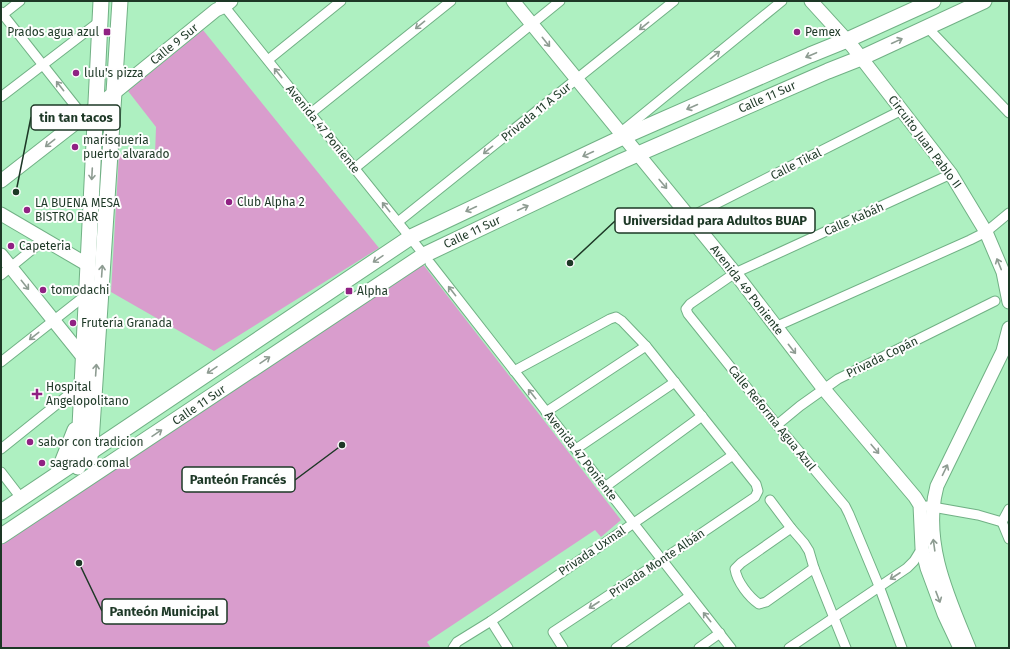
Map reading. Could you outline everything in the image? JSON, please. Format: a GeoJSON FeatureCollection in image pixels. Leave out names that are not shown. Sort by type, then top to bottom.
{"type":"FeatureCollection","features":[{"type":"Feature","properties":{"kind":"main road"},"geometry":{"type":"LineString","coordinates":[[83,482],[78,460],[101,1]]}},
{"type":"Feature","properties":{"kind":"main road"},"geometry":{"type":"LineString","coordinates":[[83,482],[91,451],[120,1]]}},
{"type":"Feature","properties":{"kind":"main road","name":"Avenida 49 Poniente"},"geometry":{"type":"LineString","coordinates":[[513,1],[576,80],[690,217],[823,388],[915,497],[920,505]]}},
{"type":"Feature","properties":{"kind":"main road","name":"Circuito Juan Pablo II"},"geometry":{"type":"LineString","coordinates":[[811,1],[847,40],[951,174],[986,232],[1003,272],[1009,302]]}},
{"type":"Feature","properties":{"kind":"main road","name":"Calle 11 Sur"},"geometry":{"type":"LineString","coordinates":[[1,512],[411,237],[622,135],[646,120],[847,40],[933,1]]}},
{"type":"Feature","properties":{"kind":"main road","name":"Calle 11 Sur"},"geometry":{"type":"LineString","coordinates":[[1,536],[427,258],[638,154],[861,58],[984,1]]}},
{"type":"Feature","properties":{"kind":"main road","name":"Calle 9 Sur"},"geometry":{"type":"LineString","coordinates":[[1,181],[114,93],[222,4]]}},
{"type":"Feature","properties":{"kind":"main road"},"geometry":{"type":"LineString","coordinates":[[1,214],[88,264]]}},
{"type":"Feature","properties":{"kind":"main road"},"geometry":{"type":"LineString","coordinates":[[1,255],[6,271],[54,321],[83,357]]}},
{"type":"Feature","properties":{"kind":"main road"},"geometry":{"type":"LineString","coordinates":[[970,648],[952,608],[936,560],[933,539],[933,507],[937,486],[1003,351],[1009,328]]}},
{"type":"Feature","properties":{"kind":"main road"},"geometry":{"type":"LineString","coordinates":[[58,473],[80,418]]}},
{"type":"Feature","properties":{"kind":"main road"},"geometry":{"type":"LineString","coordinates":[[920,505],[922,548],[927,568],[944,614],[960,648]]}},
{"type":"Feature","properties":{"kind":"street"},"geometry":{"type":"LineString","coordinates":[[20,1],[2,14],[84,117]]}},
{"type":"Feature","properties":{"kind":"street"},"geometry":{"type":"LineString","coordinates":[[268,60],[341,1]]}},
{"type":"Feature","properties":{"kind":"street"},"geometry":{"type":"LineString","coordinates":[[311,113],[451,1]]}},
{"type":"Feature","properties":{"kind":"street"},"geometry":{"type":"LineString","coordinates":[[355,168],[560,1]]}},
{"type":"Feature","properties":{"kind":"street","name":"Privada 11 A Sur"},"geometry":{"type":"LineString","coordinates":[[398,222],[674,1]]}},
{"type":"Feature","properties":{"kind":"street"},"geometry":{"type":"LineString","coordinates":[[646,120],[782,1]]}},
{"type":"Feature","properties":{"kind":"street","name":"Avenida 47 Poniente"},"geometry":{"type":"LineString","coordinates":[[222,4],[411,237],[731,648]]}},
{"type":"Feature","properties":{"kind":"street"},"geometry":{"type":"LineString","coordinates":[[1,97],[100,21]]}},
{"type":"Feature","properties":{"kind":"street"},"geometry":{"type":"LineString","coordinates":[[927,27],[1009,113]]}},
{"type":"Feature","properties":{"kind":"street","name":"Calle Tikal"},"geometry":{"type":"LineString","coordinates":[[690,217],[902,110]]}},
{"type":"Feature","properties":{"kind":"street","name":"Calle Kabáh"},"geometry":{"type":"LineString","coordinates":[[735,273],[951,174]]}},
{"type":"Feature","properties":{"kind":"street"},"geometry":{"type":"LineString","coordinates":[[776,327],[963,244],[986,232],[1009,213]]}},
{"type":"Feature","properties":{"kind":"street"},"geometry":{"type":"LineString","coordinates":[[6,271],[45,239]]}},
{"type":"Feature","properties":{"kind":"street","name":"Calle Reforma Agua Azul"},"geometry":{"type":"LineString","coordinates":[[735,273],[690,304],[686,309],[688,314],[777,425],[845,506],[880,586],[902,648]]}},
{"type":"Feature","properties":{"kind":"street"},"geometry":{"type":"LineString","coordinates":[[1,362],[86,295]]}},
{"type":"Feature","properties":{"kind":"street","name":"Privada Copán"},"geometry":{"type":"LineString","coordinates":[[777,425],[823,388],[838,379],[995,301]]}},
{"type":"Feature","properties":{"kind":"street"},"geometry":{"type":"LineString","coordinates":[[514,371],[610,319],[616,318],[622,321],[646,346],[733,455]]}},
{"type":"Feature","properties":{"kind":"street"},"geometry":{"type":"LineString","coordinates":[[546,412],[646,346]]}},
{"type":"Feature","properties":{"kind":"street"},"geometry":{"type":"LineString","coordinates":[[576,449],[675,382]]}},
{"type":"Feature","properties":{"kind":"street"},"geometry":{"type":"LineString","coordinates":[[1,449],[82,384]]}},
{"type":"Feature","properties":{"kind":"street"},"geometry":{"type":"LineString","coordinates":[[605,487],[702,416]]}},
{"type":"Feature","properties":{"kind":"street","name":"Privada Monte Albán"},"geometry":{"type":"LineString","coordinates":[[563,648],[553,632],[755,497],[758,490],[756,484],[733,455]]}},
{"type":"Feature","properties":{"kind":"street","name":"Privada Uxmal"},"geometry":{"type":"LineString","coordinates":[[453,648],[457,642],[733,455]]}},
{"type":"Feature","properties":{"kind":"street"},"geometry":{"type":"LineString","coordinates":[[1,472],[21,498]]}},
{"type":"Feature","properties":{"kind":"street"},"geometry":{"type":"LineString","coordinates":[[770,500],[809,551],[814,568],[846,648]]}},
{"type":"Feature","properties":{"kind":"street"},"geometry":{"type":"LineString","coordinates":[[920,505],[978,515],[1002,522]]}},
{"type":"Feature","properties":{"kind":"street"},"geometry":{"type":"LineString","coordinates":[[1002,522],[1009,509]]}},
{"type":"Feature","properties":{"kind":"street"},"geometry":{"type":"LineString","coordinates":[[1002,522],[1009,539]]}},
{"type":"Feature","properties":{"kind":"street"},"geometry":{"type":"LineString","coordinates":[[791,528],[740,563],[735,569],[736,577],[754,600],[759,604],[766,602],[814,568]]}},
{"type":"Feature","properties":{"kind":"street"},"geometry":{"type":"LineString","coordinates":[[788,648],[907,568],[914,561],[922,548]]}},
{"type":"Feature","properties":{"kind":"street"},"geometry":{"type":"LineString","coordinates":[[616,648],[690,596]]}},
{"type":"Feature","properties":{"kind":"street"},"geometry":{"type":"LineString","coordinates":[[490,621],[508,648]]}},
{"type":"Feature","properties":{"kind":"street"},"geometry":{"type":"LineString","coordinates":[[699,648],[720,633]]}},
{"type":"Feature","properties":{"kind":"shaded area","name":"Club Alpha 2"},"geometry":{"type":"Polygon","coordinates":[[[203,30],[379,248],[214,351],[111,292],[119,154],[155,155],[156,127],[128,91],[203,30]]]}},
{"type":"Feature","properties":{"kind":"shaded area"},"geometry":{"type":"Polygon","coordinates":[[[422,263],[621,520],[601,537],[595,530],[427,642],[431,648],[1,648],[1,545],[204,409],[413,272],[410,267],[422,263]]]}},
{"type":"Feature","properties":{"kind":"place","name":"Prados agua azul"},"geometry":{"type":"Point","coordinates":[107,32]}},
{"type":"Feature","properties":{"kind":"place","name":"Pemex"},"geometry":{"type":"Point","coordinates":[797,32]}},
{"type":"Feature","properties":{"kind":"place","name":"lulu's pizza"},"geometry":{"type":"Point","coordinates":[76,73]}},
{"type":"Feature","properties":{"kind":"place","name":"marisqueria puerto alvarado"},"geometry":{"type":"Point","coordinates":[75,147]}},
{"type":"Feature","properties":{"kind":"place","name":"tin tan tacos"},"geometry":{"type":"Point","coordinates":[16,192]}},
{"type":"Feature","properties":{"kind":"place","name":"Club Alpha 2"},"geometry":{"type":"Point","coordinates":[229,202]}},
{"type":"Feature","properties":{"kind":"place","name":"LA BUENA MESA BISTRO BAR"},"geometry":{"type":"Point","coordinates":[27,210]}},
{"type":"Feature","properties":{"kind":"place","name":"Capeteria"},"geometry":{"type":"Point","coordinates":[11,246]}},
{"type":"Feature","properties":{"kind":"place","name":"Universidad para Adultos BUAP"},"geometry":{"type":"Point","coordinates":[570,263]}},
{"type":"Feature","properties":{"kind":"place","name":"tomodachi"},"geometry":{"type":"Point","coordinates":[43,290]}},
{"type":"Feature","properties":{"kind":"place","name":"Alpha"},"geometry":{"type":"Point","coordinates":[349,291]}},
{"type":"Feature","properties":{"kind":"place","name":"Frutería Granada"},"geometry":{"type":"Point","coordinates":[73,323]}},
{"type":"Feature","properties":{"kind":"place","name":"Hospital Angelopolitano"},"geometry":{"type":"Point","coordinates":[37,394]}},
{"type":"Feature","properties":{"kind":"place","name":"sabor con tradicion"},"geometry":{"type":"Point","coordinates":[30,442]}},
{"type":"Feature","properties":{"kind":"place","name":"Panteón Francés"},"geometry":{"type":"Point","coordinates":[342,445]}},
{"type":"Feature","properties":{"kind":"place","name":"sagrado comal"},"geometry":{"type":"Point","coordinates":[42,463]}},
{"type":"Feature","properties":{"kind":"place","name":"Panteón Municipal"},"geometry":{"type":"Point","coordinates":[79,563]}}]}
